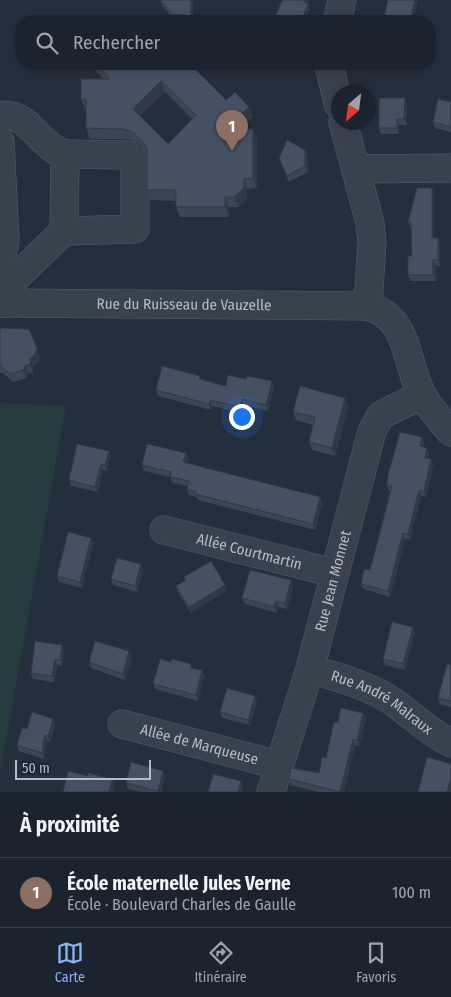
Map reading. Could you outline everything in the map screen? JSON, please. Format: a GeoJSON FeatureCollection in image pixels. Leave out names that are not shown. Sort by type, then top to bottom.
{"type":"FeatureCollection","features":[{"type":"Feature","properties":{"kind":"street"},"geometry":{"type":"LineString","coordinates":[[338,15],[342,0]]}},
{"type":"Feature","properties":{"kind":"street"},"geometry":{"type":"LineString","coordinates":[[330,70],[334,85]]}},
{"type":"Feature","properties":{"kind":"street"},"geometry":{"type":"LineString","coordinates":[[0,116],[9,114],[19,117],[55,151],[66,154],[128,154],[136,161],[136,229],[64,231],[6,287],[1,302]]}},
{"type":"Feature","properties":{"kind":"street"},"geometry":{"type":"LineString","coordinates":[[345,130],[368,216],[372,242],[368,306],[384,311],[396,323],[422,395],[451,432]]}},
{"type":"Feature","properties":{"kind":"street"},"geometry":{"type":"LineString","coordinates":[[0,141],[4,241],[0,263]]}},
{"type":"Feature","properties":{"kind":"street"},"geometry":{"type":"LineString","coordinates":[[64,231],[66,154]]}},
{"type":"Feature","properties":{"kind":"street"},"geometry":{"type":"LineString","coordinates":[[356,169],[451,168]]}},
{"type":"Feature","properties":{"kind":"street","name":"Rue du Ruisseau de Vauzelle"},"geometry":{"type":"LineString","coordinates":[[1,302],[368,306]]}},
{"type":"Feature","properties":{"kind":"street","name":"Rue Jean Monnet"},"geometry":{"type":"LineString","coordinates":[[271,792],[278,765],[310,670],[366,449],[376,423],[388,410],[422,395]]}},
{"type":"Feature","properties":{"kind":"street","name":"Allée Courtmartin"},"geometry":{"type":"LineString","coordinates":[[164,530],[334,572]]}},
{"type":"Feature","properties":{"kind":"street","name":"Rue André Malraux"},"geometry":{"type":"LineString","coordinates":[[310,670],[347,680],[390,700],[422,726],[451,743]]}},
{"type":"Feature","properties":{"kind":"street","name":"Allée de Marqueuse"},"geometry":{"type":"LineString","coordinates":[[122,724],[278,765]]}},
{"type":"Feature","properties":{"kind":"green space"},"geometry":{"type":"Polygon","coordinates":[[[0,403],[66,406],[0,773],[0,403]]]}},
{"type":"Feature","properties":{"kind":"building"},"geometry":{"type":"Polygon","coordinates":[[[160,0],[191,0],[191,15],[172,14],[160,0]]]}},
{"type":"Feature","properties":{"kind":"building"},"geometry":{"type":"Polygon","coordinates":[[[282,0],[305,0],[304,2],[308,4],[303,15],[276,15],[282,0]]]}},
{"type":"Feature","properties":{"kind":"building"},"geometry":{"type":"Polygon","coordinates":[[[388,0],[415,0],[411,15],[384,15],[388,0]]]}},
{"type":"Feature","properties":{"kind":"building"},"geometry":{"type":"Polygon","coordinates":[[[102,70],[196,70],[226,100],[235,92],[249,107],[225,129],[253,129],[253,178],[244,179],[244,188],[234,197],[225,197],[225,207],[176,207],[176,190],[147,190],[147,150],[145,144],[134,133],[124,129],[86,128],[86,99],[81,99],[81,79],[110,79],[102,70]],[[161,81],[133,109],[168,144],[196,115],[161,81]]]}},
{"type":"Feature","properties":{"kind":"building"},"geometry":{"type":"Polygon","coordinates":[[[379,98],[405,98],[404,119],[397,119],[397,128],[379,128],[379,98]]]}},
{"type":"Feature","properties":{"kind":"building"},"geometry":{"type":"Polygon","coordinates":[[[438,99],[451,102],[451,127],[433,122],[438,99]]]}},
{"type":"Feature","properties":{"kind":"building"},"geometry":{"type":"Polygon","coordinates":[[[287,140],[305,150],[305,166],[287,176],[279,158],[287,140]]]}},
{"type":"Feature","properties":{"kind":"building"},"geometry":{"type":"Polygon","coordinates":[[[417,188],[432,188],[432,238],[438,238],[438,260],[433,260],[433,275],[408,275],[408,256],[412,256],[411,222],[408,222],[417,188]]]}},
{"type":"Feature","properties":{"kind":"building"},"geometry":{"type":"Polygon","coordinates":[[[0,328],[29,329],[37,348],[35,354],[30,359],[30,365],[26,365],[23,370],[10,374],[0,365],[0,328]]]}},
{"type":"Feature","properties":{"kind":"building"},"geometry":{"type":"Polygon","coordinates":[[[162,366],[200,376],[199,379],[226,386],[228,375],[246,379],[247,376],[272,381],[266,405],[242,399],[240,407],[210,400],[209,404],[156,390],[162,366]]]}},
{"type":"Feature","properties":{"kind":"building"},"geometry":{"type":"Polygon","coordinates":[[[300,386],[345,398],[332,448],[309,442],[315,417],[293,412],[300,386]]]}},
{"type":"Feature","properties":{"kind":"building"},"geometry":{"type":"Polygon","coordinates":[[[400,432],[422,437],[420,446],[427,448],[425,458],[431,459],[424,491],[419,490],[408,534],[403,533],[388,591],[361,584],[364,569],[370,570],[392,486],[387,485],[388,475],[400,432]]]}},
{"type":"Feature","properties":{"kind":"building"},"geometry":{"type":"Polygon","coordinates":[[[77,444],[109,451],[105,465],[101,464],[95,487],[69,480],[77,444]]]}},
{"type":"Feature","properties":{"kind":"building"},"geometry":{"type":"Polygon","coordinates":[[[147,444],[186,453],[183,462],[320,497],[313,524],[195,494],[196,491],[187,489],[189,481],[170,477],[171,472],[142,465],[147,444]]]}},
{"type":"Feature","properties":{"kind":"building"},"geometry":{"type":"Polygon","coordinates":[[[68,532],[91,538],[80,582],[57,576],[68,532]]]}},
{"type":"Feature","properties":{"kind":"building"},"geometry":{"type":"Polygon","coordinates":[[[117,558],[141,564],[135,586],[111,579],[117,558]]]}},
{"type":"Feature","properties":{"kind":"building"},"geometry":{"type":"Polygon","coordinates":[[[211,561],[225,585],[189,607],[176,586],[186,580],[184,577],[211,561]]]}},
{"type":"Feature","properties":{"kind":"building"},"geometry":{"type":"Polygon","coordinates":[[[250,570],[291,580],[285,603],[276,601],[274,607],[242,598],[250,570]]]}},
{"type":"Feature","properties":{"kind":"building"},"geometry":{"type":"Polygon","coordinates":[[[392,622],[413,627],[403,664],[383,659],[392,622]]]}},
{"type":"Feature","properties":{"kind":"building"},"geometry":{"type":"Polygon","coordinates":[[[35,641],[62,645],[60,660],[55,659],[52,676],[31,673],[35,641]]]}},
{"type":"Feature","properties":{"kind":"building"},"geometry":{"type":"Polygon","coordinates":[[[95,641],[129,651],[123,674],[89,662],[95,641]]]}},
{"type":"Feature","properties":{"kind":"building"},"geometry":{"type":"Polygon","coordinates":[[[160,659],[171,662],[172,659],[191,664],[191,668],[202,670],[196,695],[153,684],[160,659]]]}},
{"type":"Feature","properties":{"kind":"building"},"geometry":{"type":"Polygon","coordinates":[[[447,664],[451,665],[451,701],[438,698],[447,664]]]}},
{"type":"Feature","properties":{"kind":"building"},"geometry":{"type":"Polygon","coordinates":[[[227,688],[255,696],[248,720],[220,712],[227,688]]]}},
{"type":"Feature","properties":{"kind":"building"},"geometry":{"type":"Polygon","coordinates":[[[341,708],[363,713],[357,740],[353,739],[340,792],[289,779],[291,768],[319,773],[322,757],[326,758],[334,722],[338,722],[341,708]]]}},
{"type":"Feature","properties":{"kind":"building"},"geometry":{"type":"Polygon","coordinates":[[[32,712],[53,719],[48,736],[45,735],[42,753],[17,745],[22,728],[27,729],[32,712]]]}},
{"type":"Feature","properties":{"kind":"building"},"geometry":{"type":"Polygon","coordinates":[[[427,757],[451,764],[451,779],[447,792],[418,792],[427,757]]]}},
{"type":"Feature","properties":{"kind":"building"},"geometry":{"type":"Polygon","coordinates":[[[131,762],[163,771],[158,791],[126,783],[131,762]]]}},
{"type":"Feature","properties":{"kind":"building"},"geometry":{"type":"Polygon","coordinates":[[[68,771],[88,776],[88,773],[112,779],[109,792],[63,792],[68,771]]]}},
{"type":"Feature","properties":{"kind":"building"},"geometry":{"type":"Polygon","coordinates":[[[213,774],[241,781],[238,792],[208,792],[213,774]]]}},
{"type":"Feature","properties":{"kind":"place","name":"École maternelle Jules Verne"},"geometry":{"type":"Point","coordinates":[232,151]}}]}
